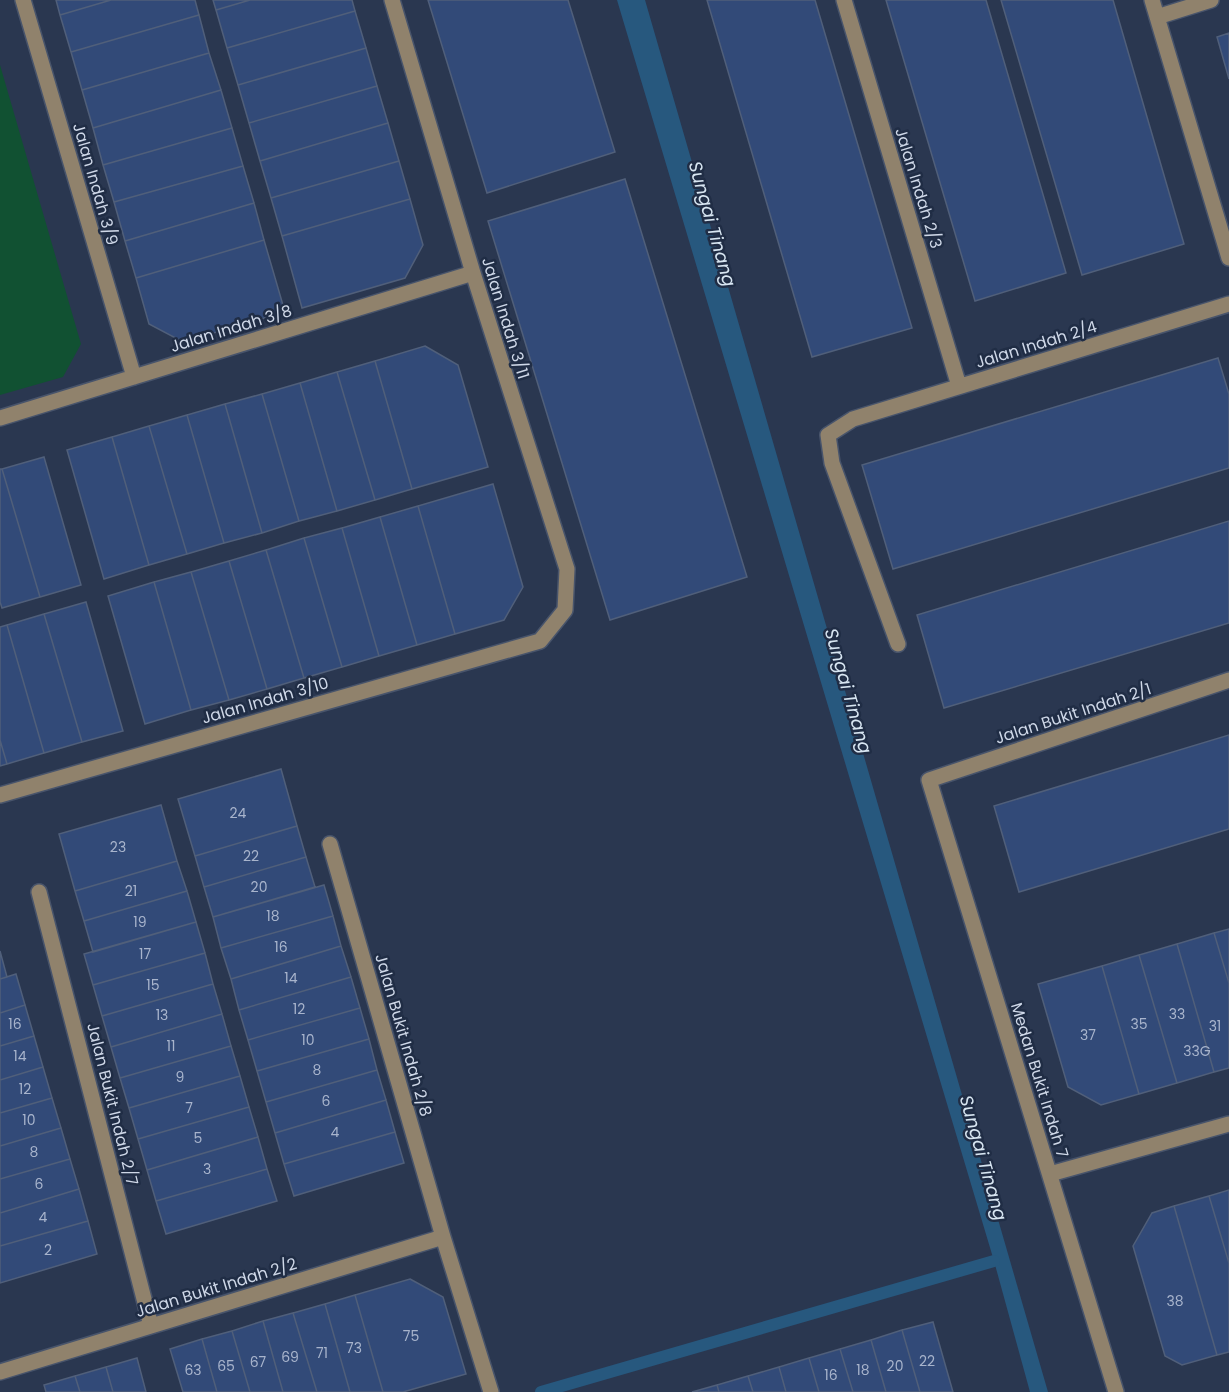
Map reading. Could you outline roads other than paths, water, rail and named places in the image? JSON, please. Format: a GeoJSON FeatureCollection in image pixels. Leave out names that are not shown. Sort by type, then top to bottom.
{"type":"FeatureCollection","features":[{"type":"Feature","properties":{"kind":"street","name":"Jalan Indah 3/9"},"geometry":{"type":"LineString","coordinates":[[23,0],[134,377]]}},
{"type":"Feature","properties":{"kind":"street","name":"Jalan Indah 3/11"},"geometry":{"type":"LineString","coordinates":[[392,0],[473,273],[567,568],[565,610],[540,641]]}},
{"type":"Feature","properties":{"kind":"street","name":"Jalan Indah 2/3"},"geometry":{"type":"LineString","coordinates":[[844,0],[959,386]]}},
{"type":"Feature","properties":{"kind":"street"},"geometry":{"type":"LineString","coordinates":[[1152,0],[1229,258]]}},
{"type":"Feature","properties":{"kind":"street"},"geometry":{"type":"LineString","coordinates":[[1157,16],[1211,0]]}},
{"type":"Feature","properties":{"kind":"street","name":"Jalan Indah 3/8"},"geometry":{"type":"LineString","coordinates":[[0,418],[473,273]]}},
{"type":"Feature","properties":{"kind":"street","name":"Jalan Indah 2/4"},"geometry":{"type":"LineString","coordinates":[[898,644],[832,463],[828,435],[853,419],[1229,304]]}},
{"type":"Feature","properties":{"kind":"street","name":"Jalan Indah 3/10"},"geometry":{"type":"LineString","coordinates":[[0,795],[540,641]]}},
{"type":"Feature","properties":{"kind":"street","name":"Jalan Bukit Indah 2/1"},"geometry":{"type":"LineString","coordinates":[[929,780],[1229,680]]}},
{"type":"Feature","properties":{"kind":"street","name":"Medan Bukit Indah 7"},"geometry":{"type":"LineString","coordinates":[[929,780],[1116,1392]]}},
{"type":"Feature","properties":{"kind":"street","name":"Jalan Bukit Indah 2/8"},"geometry":{"type":"LineString","coordinates":[[330,844],[443,1237],[491,1392]]}},
{"type":"Feature","properties":{"kind":"street","name":"Jalan Bukit Indah 2/7"},"geometry":{"type":"LineString","coordinates":[[39,892],[151,1326]]}},
{"type":"Feature","properties":{"kind":"street"},"geometry":{"type":"LineString","coordinates":[[1050,1174],[1229,1124]]}},
{"type":"Feature","properties":{"kind":"street","name":"Jalan Bukit Indah 2/2"},"geometry":{"type":"LineString","coordinates":[[0,1372],[443,1237]]}},
{"type":"Feature","properties":{"kind":"water"},"geometry":{"type":"Polygon","coordinates":[[[617,0],[645,0],[1048,1392],[1030,1392],[994,1261],[617,0]]]}},
{"type":"Feature","properties":{"kind":"waterway"},"geometry":{"type":"LineString","coordinates":[[541,1392],[994,1261]]}},
{"type":"Feature","properties":{"kind":"water label","name":"Sungai Tinang"},"geometry":{"type":"Point","coordinates":[712,224]}},
{"type":"Feature","properties":{"kind":"water label","name":"Sungai Tinang"},"geometry":{"type":"Point","coordinates":[848,691]}},
{"type":"Feature","properties":{"kind":"water label","name":"Sungai Tinang"},"geometry":{"type":"Point","coordinates":[983,1158]}}]}
